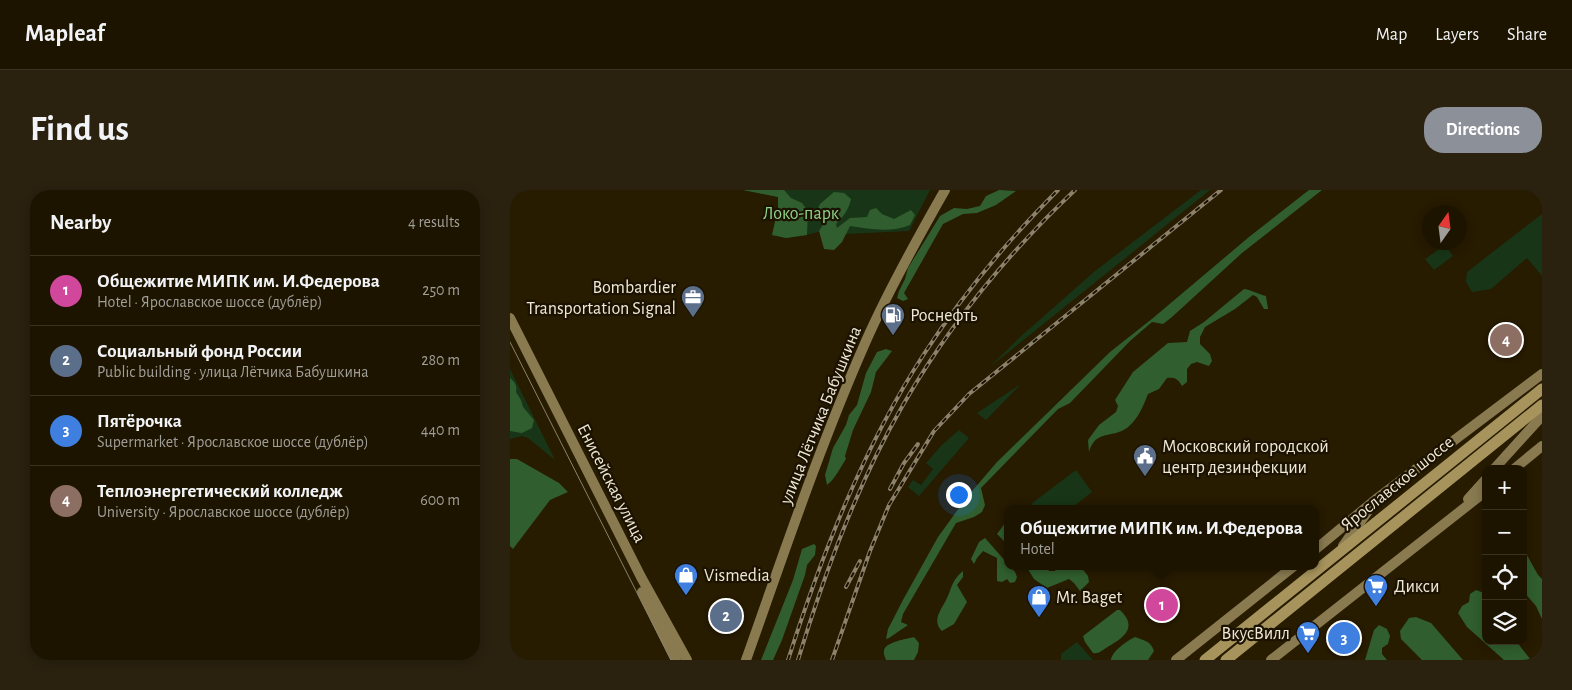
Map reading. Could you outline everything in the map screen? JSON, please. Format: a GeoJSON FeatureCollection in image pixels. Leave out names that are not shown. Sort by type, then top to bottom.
{"type":"FeatureCollection","features":[{"type":"Feature","properties":{"kind":"main road","name":"улица Лётчика Бабушкина"},"geometry":{"type":"LineString","coordinates":[[746,660],[803,497],[867,339],[909,254],[945,190]]}},
{"type":"Feature","properties":{"kind":"main road","name":"Енисейская улица"},"geometry":{"type":"LineString","coordinates":[[510,318],[637,569],[687,660]]}},
{"type":"Feature","properties":{"kind":"main road","name":"Енисейская улица"},"geometry":{"type":"LineString","coordinates":[[510,331],[676,660]]}},
{"type":"Feature","properties":{"kind":"main road"},"geometry":{"type":"LineString","coordinates":[[1319,547],[1375,500],[1542,374]]}},
{"type":"Feature","properties":{"kind":"main road","name":"Ярославское шоссе"},"geometry":{"type":"LineString","coordinates":[[1319,568],[1542,389]]}},
{"type":"Feature","properties":{"kind":"main road","name":"Ярославское шоссе"},"geometry":{"type":"LineString","coordinates":[[1226,660],[1542,405]]}},
{"type":"Feature","properties":{"kind":"main road"},"geometry":{"type":"LineString","coordinates":[[1498,465],[1542,416]]}},
{"type":"Feature","properties":{"kind":"main road"},"geometry":{"type":"LineString","coordinates":[[1519,465],[1542,446]]}},
{"type":"Feature","properties":{"kind":"main road"},"geometry":{"type":"LineString","coordinates":[[1453,517],[1482,484]]}},
{"type":"Feature","properties":{"kind":"main road"},"geometry":{"type":"LineString","coordinates":[[1271,659],[1482,494]]}},
{"type":"Feature","properties":{"kind":"main road"},"geometry":{"type":"LineString","coordinates":[[1338,553],[1375,500]]}},
{"type":"Feature","properties":{"kind":"main road"},"geometry":{"type":"LineString","coordinates":[[1176,660],[1289,570]]}},
{"type":"Feature","properties":{"kind":"main road","name":"Ярославское шоссе"},"geometry":{"type":"LineString","coordinates":[[1205,660],[1317,570]]}},
{"type":"Feature","properties":{"kind":"main road"},"geometry":{"type":"LineString","coordinates":[[1235,660],[1254,637]]}},
{"type":"Feature","properties":{"kind":"green space","name":"Локо-парк"},"geometry":{"type":"Polygon","coordinates":[[[743,190],[930,190],[909,231],[847,234],[828,229],[786,238],[772,235],[778,209],[778,197],[743,190]]]}},
{"type":"Feature","properties":{"kind":"green space"},"geometry":{"type":"Polygon","coordinates":[[[743,190],[784,190],[791,198],[802,203],[808,211],[807,235],[786,238],[772,235],[778,209],[778,197],[743,190]]]}},
{"type":"Feature","properties":{"kind":"green space"},"geometry":{"type":"Polygon","coordinates":[[[999,190],[1016,191],[996,205],[977,213],[963,214],[943,224],[904,293],[908,299],[903,301],[897,298],[908,268],[940,216],[954,208],[967,209],[980,206],[986,196],[999,190]]]}},
{"type":"Feature","properties":{"kind":"green space"},"geometry":{"type":"Polygon","coordinates":[[[1201,190],[1210,190],[990,367],[1019,338],[1095,271],[1201,190]]]}},
{"type":"Feature","properties":{"kind":"green space"},"geometry":{"type":"Polygon","coordinates":[[[1309,190],[1322,190],[1242,253],[1172,317],[1163,324],[1152,322],[1130,341],[1070,403],[1058,409],[981,488],[985,505],[982,512],[956,523],[903,614],[901,622],[908,625],[886,639],[888,629],[938,537],[967,497],[997,462],[1110,352],[1309,190]]]}},
{"type":"Feature","properties":{"kind":"green space"},"geometry":{"type":"Polygon","coordinates":[[[834,192],[844,193],[851,199],[845,213],[836,224],[837,228],[850,218],[867,217],[870,210],[876,208],[882,214],[894,219],[911,210],[915,215],[910,225],[895,229],[880,230],[850,226],[842,242],[834,250],[824,249],[819,231],[824,223],[820,220],[817,210],[820,204],[834,192]]]}},
{"type":"Feature","properties":{"kind":"green space"},"geometry":{"type":"Polygon","coordinates":[[[1542,214],[1542,276],[1527,258],[1491,289],[1472,292],[1466,282],[1467,272],[1542,214]]]}},
{"type":"Feature","properties":{"kind":"green space"},"geometry":{"type":"Polygon","coordinates":[[[1438,250],[1449,250],[1453,256],[1434,270],[1425,259],[1438,250]]]}},
{"type":"Feature","properties":{"kind":"green space"},"geometry":{"type":"Polygon","coordinates":[[[1244,289],[1266,296],[1268,309],[1264,309],[1257,297],[1253,295],[1235,309],[1205,327],[1200,337],[1200,344],[1210,354],[1212,361],[1209,366],[1197,362],[1191,364],[1187,369],[1187,382],[1182,386],[1176,379],[1167,378],[1159,389],[1148,394],[1140,412],[1127,428],[1100,437],[1092,445],[1089,452],[1088,440],[1099,425],[1116,412],[1118,406],[1115,400],[1133,372],[1168,343],[1187,342],[1190,331],[1244,289]]]}},
{"type":"Feature","properties":{"kind":"green space"},"geometry":{"type":"Polygon","coordinates":[[[886,349],[892,351],[876,372],[871,392],[853,430],[845,456],[846,459],[835,477],[827,485],[825,475],[833,448],[846,425],[849,415],[857,405],[866,373],[877,352],[886,349]]]}},
{"type":"Feature","properties":{"kind":"green space"},"geometry":{"type":"Polygon","coordinates":[[[510,369],[555,460],[528,438],[522,436],[510,439],[510,369]]]}},
{"type":"Feature","properties":{"kind":"green space"},"geometry":{"type":"Polygon","coordinates":[[[510,378],[515,384],[516,392],[523,407],[534,420],[532,428],[522,433],[510,431],[510,378]]]}},
{"type":"Feature","properties":{"kind":"green space"},"geometry":{"type":"Polygon","coordinates":[[[1021,384],[986,420],[977,413],[1021,384]]]}},
{"type":"Feature","properties":{"kind":"green space"},"geometry":{"type":"Polygon","coordinates":[[[959,430],[969,438],[919,496],[908,487],[913,480],[921,485],[933,469],[926,463],[959,430]]]}},
{"type":"Feature","properties":{"kind":"green space"},"geometry":{"type":"Polygon","coordinates":[[[510,459],[517,459],[559,483],[568,492],[550,500],[513,549],[510,546],[510,459]]]}},
{"type":"Feature","properties":{"kind":"green space"},"geometry":{"type":"Polygon","coordinates":[[[1076,470],[1092,492],[1075,505],[1031,504],[1076,470]]]}},
{"type":"Feature","properties":{"kind":"green space"},"geometry":{"type":"Polygon","coordinates":[[[1004,524],[1004,541],[997,534],[1004,524]]]}},
{"type":"Feature","properties":{"kind":"green space"},"geometry":{"type":"Polygon","coordinates":[[[985,538],[1004,560],[1004,570],[1013,570],[1015,572],[1017,577],[1015,582],[1010,583],[1007,579],[1002,582],[997,581],[997,558],[983,551],[974,564],[971,559],[979,542],[985,538]]]}},
{"type":"Feature","properties":{"kind":"green space"},"geometry":{"type":"Polygon","coordinates":[[[814,544],[816,546],[815,555],[807,565],[782,640],[773,660],[761,660],[793,580],[802,549],[814,544]]]}},
{"type":"Feature","properties":{"kind":"green space"},"geometry":{"type":"Polygon","coordinates":[[[1527,555],[1542,579],[1542,619],[1536,606],[1527,596],[1527,555]]]}},
{"type":"Feature","properties":{"kind":"green space"},"geometry":{"type":"Polygon","coordinates":[[[1028,570],[1083,570],[1088,576],[1089,582],[1080,591],[1069,579],[1047,588],[1034,579],[1028,570]]]}},
{"type":"Feature","properties":{"kind":"green space"},"geometry":{"type":"Polygon","coordinates":[[[963,571],[963,577],[957,585],[967,602],[954,624],[942,631],[937,623],[938,614],[954,581],[963,571]]]}},
{"type":"Feature","properties":{"kind":"green space"},"geometry":{"type":"Polygon","coordinates":[[[1476,590],[1482,592],[1482,640],[1467,627],[1458,613],[1462,606],[1469,602],[1470,594],[1476,590]]]}},
{"type":"Feature","properties":{"kind":"green space"},"geometry":{"type":"Polygon","coordinates":[[[1117,610],[1120,610],[1126,616],[1128,627],[1126,632],[1118,640],[1101,651],[1093,653],[1083,636],[1117,610]]]}},
{"type":"Feature","properties":{"kind":"green space"},"geometry":{"type":"Polygon","coordinates":[[[1416,617],[1431,623],[1463,660],[1422,660],[1401,639],[1400,631],[1409,618],[1416,617]]]}},
{"type":"Feature","properties":{"kind":"green space"},"geometry":{"type":"Polygon","coordinates":[[[1379,625],[1387,629],[1390,636],[1388,644],[1382,648],[1382,654],[1387,660],[1365,660],[1374,630],[1379,625]]]}},
{"type":"Feature","properties":{"kind":"green space"},"geometry":{"type":"Polygon","coordinates":[[[914,637],[919,643],[918,652],[914,660],[886,660],[884,652],[888,645],[914,637]]]}},
{"type":"Feature","properties":{"kind":"green space"},"geometry":{"type":"Polygon","coordinates":[[[1135,637],[1147,642],[1153,648],[1154,651],[1148,660],[1111,660],[1117,650],[1135,637]]]}},
{"type":"Feature","properties":{"kind":"green space"},"geometry":{"type":"Polygon","coordinates":[[[1077,642],[1093,660],[1061,660],[1061,654],[1077,642]]]}},
{"type":"Feature","properties":{"kind":"green space"},"geometry":{"type":"Polygon","coordinates":[[[1487,645],[1519,645],[1531,660],[1504,660],[1487,645]]]}},
{"type":"Feature","properties":{"kind":"tram line"},"geometry":{"type":"LineString","coordinates":[[510,342],[671,660]]}},
{"type":"Feature","properties":{"kind":"railway"},"geometry":{"type":"LineString","coordinates":[[788,660],[815,581],[846,502],[863,464],[902,390],[924,354],[970,289],[1021,228],[1058,190]]}},
{"type":"Feature","properties":{"kind":"railway"},"geometry":{"type":"LineString","coordinates":[[798,660],[819,594],[843,530],[871,466],[903,405],[940,347],[981,291],[1026,239],[1075,190]]}},
{"type":"Feature","properties":{"kind":"railway"},"geometry":{"type":"LineString","coordinates":[[832,660],[870,551],[889,505],[934,431],[969,394],[1221,190]]}},
{"type":"Feature","properties":{"kind":"railway"},"geometry":{"type":"LineString","coordinates":[[890,489],[904,463],[918,444]]}},
{"type":"Feature","properties":{"kind":"railway"},"geometry":{"type":"LineString","coordinates":[[846,587],[860,561]]}},
{"type":"Feature","properties":{"kind":"place","name":"Bombardier Transportation Signal"},"geometry":{"type":"Point","coordinates":[693,318]}},
{"type":"Feature","properties":{"kind":"place","name":"Роснефть"},"geometry":{"type":"Point","coordinates":[893,336]}},
{"type":"Feature","properties":{"kind":"place","name":"Теплоэнергетический колледж"},"geometry":{"type":"Point","coordinates":[1506,340]}},
{"type":"Feature","properties":{"kind":"place","name":"Московский городской центр дезинфекции"},"geometry":{"type":"Point","coordinates":[1145,477]}},
{"type":"Feature","properties":{"kind":"place","name":"Vismedia"},"geometry":{"type":"Point","coordinates":[686,596]}},
{"type":"Feature","properties":{"kind":"place","name":"Общежитие МИПК им. И.Федерова"},"geometry":{"type":"Point","coordinates":[1162,605]}},
{"type":"Feature","properties":{"kind":"place","name":"Дикси"},"geometry":{"type":"Point","coordinates":[1376,607]}},
{"type":"Feature","properties":{"kind":"place","name":"Социальный фонд России"},"geometry":{"type":"Point","coordinates":[726,616]}},
{"type":"Feature","properties":{"kind":"place","name":"Mr. Baget"},"geometry":{"type":"Point","coordinates":[1039,618]}},
{"type":"Feature","properties":{"kind":"place","name":"Пятёрочка"},"geometry":{"type":"Point","coordinates":[1344,638]}},
{"type":"Feature","properties":{"kind":"place","name":"ВкусВилл"},"geometry":{"type":"Point","coordinates":[1308,654]}}]}
